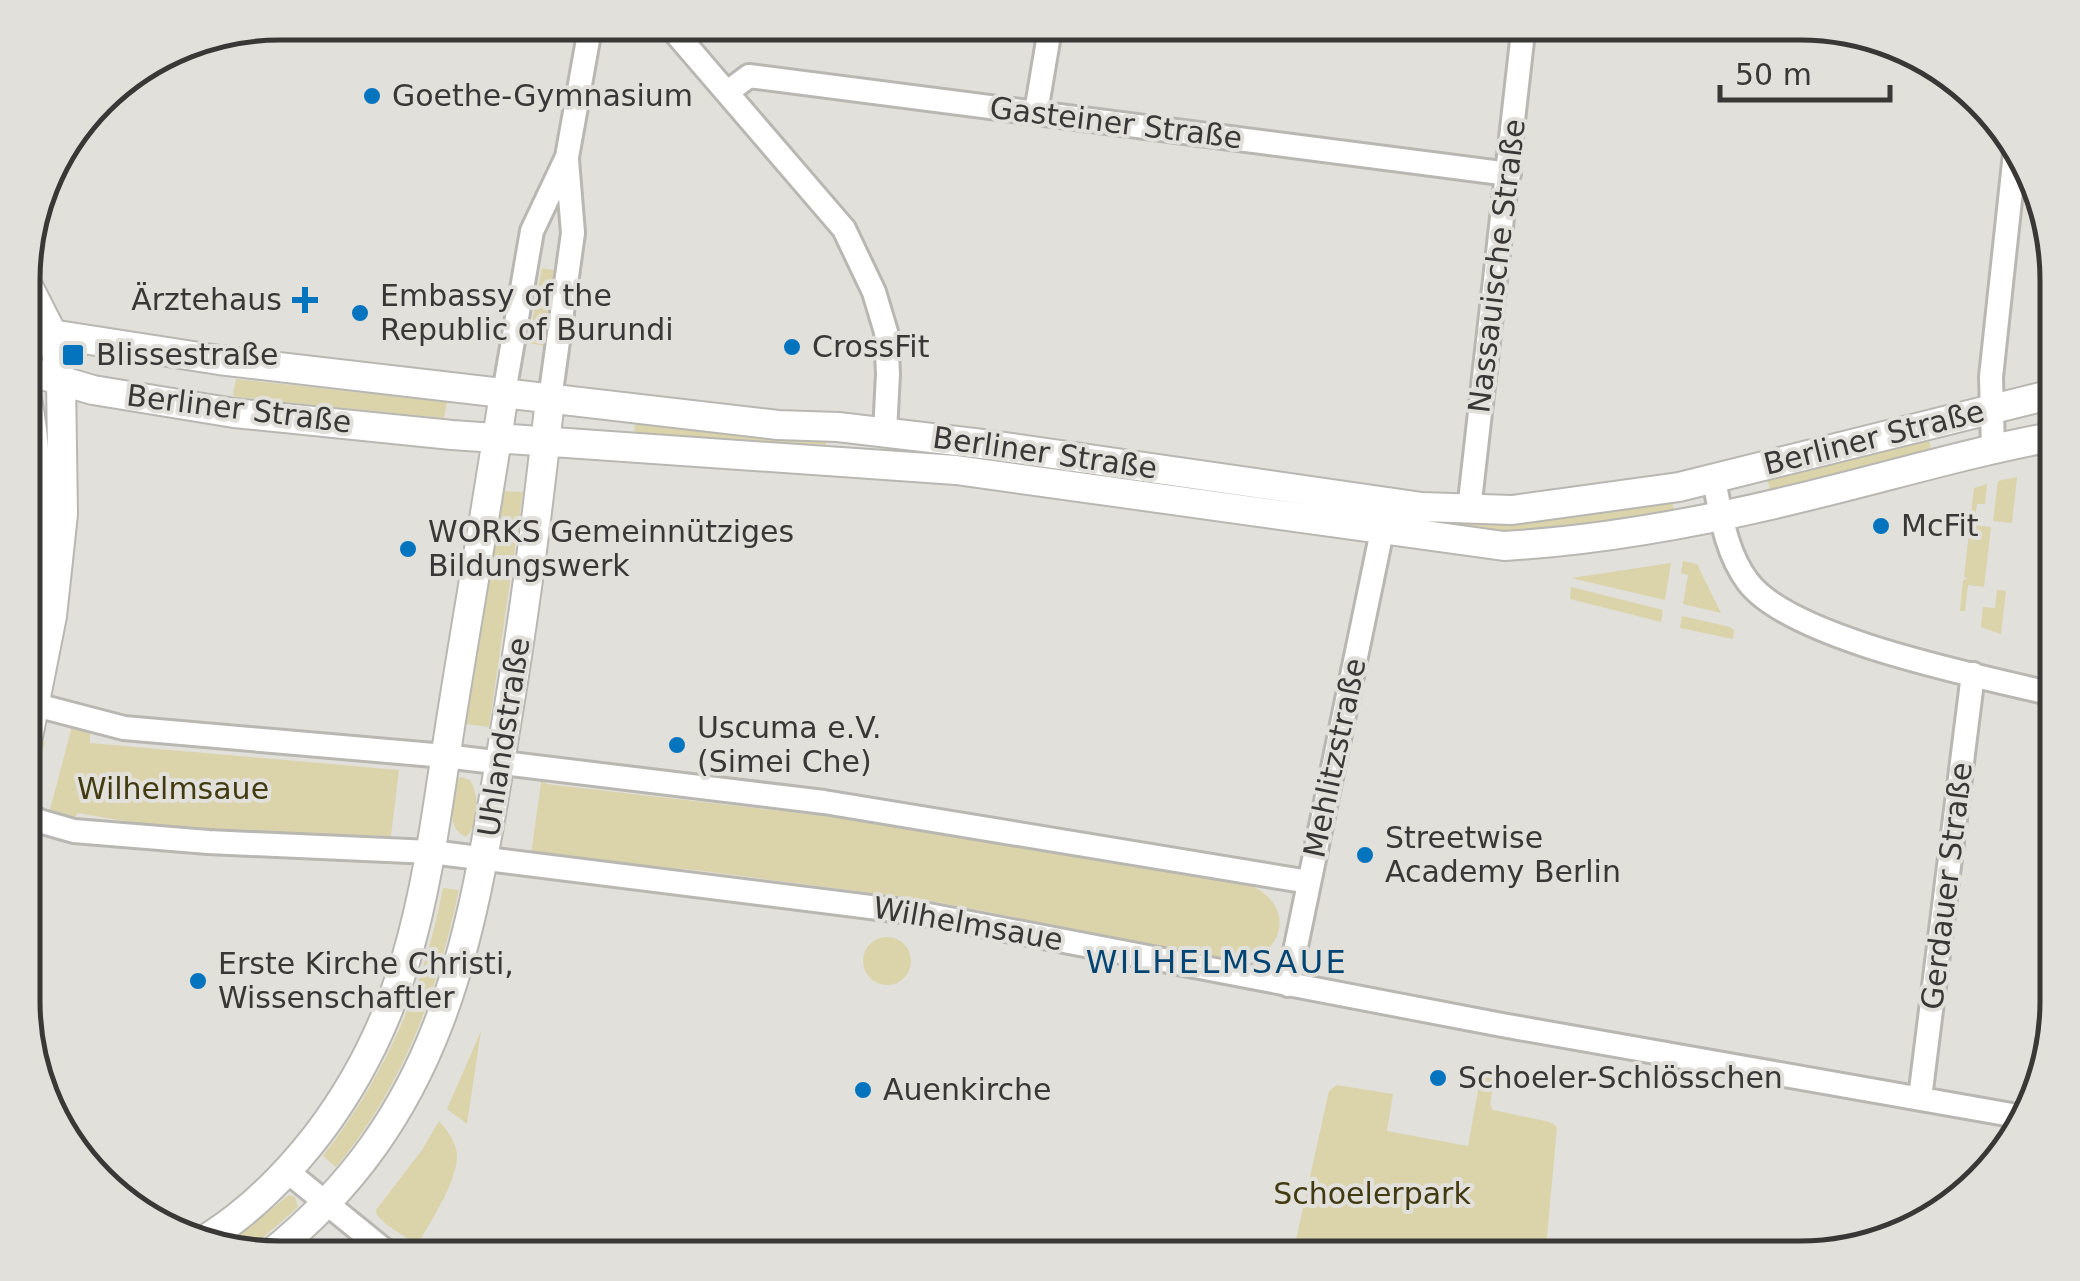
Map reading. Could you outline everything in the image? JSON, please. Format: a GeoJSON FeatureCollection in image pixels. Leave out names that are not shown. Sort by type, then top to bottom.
{"type":"FeatureCollection","features":[{"type":"Feature","properties":{"kind":"main road"},"geometry":{"type":"LineString","coordinates":[[40,309],[53,335],[61,380],[63,514],[58,580],[40,681]]}},
{"type":"Feature","properties":{"kind":"main road","name":"Berliner Straße"},"geometry":{"type":"LineString","coordinates":[[40,333],[202,358],[778,425],[885,432],[1422,507],[1469,510],[1576,504],[1714,480],[1780,460],[2039,398]]}},
{"type":"Feature","properties":{"kind":"main road","name":"Berliner Straße"},"geometry":{"type":"LineString","coordinates":[[40,374],[103,392],[224,411],[498,438],[956,470],[1382,532],[1514,546],[1588,538],[1811,496],[2039,439]]}},
{"type":"Feature","properties":{"kind":"main road","name":"Uhlandstraße"},"geometry":{"type":"LineString","coordinates":[[214,1232],[288,1172],[342,1102],[374,1048],[410,952],[431,852],[504,393]]}},
{"type":"Feature","properties":{"kind":"main road","name":"Uhlandstraße"},"geometry":{"type":"LineString","coordinates":[[285,1241],[326,1204],[390,1122],[436,1034],[460,966],[485,858],[550,398]]}},
{"type":"Feature","properties":{"kind":"street"},"geometry":{"type":"LineString","coordinates":[[1036,112],[1048,40]]}},
{"type":"Feature","properties":{"kind":"street","name":"Nassauische Straße"},"geometry":{"type":"LineString","coordinates":[[1469,510],[1522,40]]}},
{"type":"Feature","properties":{"kind":"street","name":"Uhlandstraße"},"geometry":{"type":"LineString","coordinates":[[550,398],[573,234],[567,156],[588,41]]}},
{"type":"Feature","properties":{"kind":"street"},"geometry":{"type":"LineString","coordinates":[[685,41],[844,229],[874,292],[886,332],[885,432]]}},
{"type":"Feature","properties":{"kind":"street","name":"Gasteiner Straße"},"geometry":{"type":"LineString","coordinates":[[729,91],[749,76],[1508,174]]}},
{"type":"Feature","properties":{"kind":"street","name":"Uhlandstraße"},"geometry":{"type":"LineString","coordinates":[[504,393],[532,231],[567,156]]}},
{"type":"Feature","properties":{"kind":"street"},"geometry":{"type":"LineString","coordinates":[[1993,448],[1991,378],[2013,170]]}},
{"type":"Feature","properties":{"kind":"street"},"geometry":{"type":"LineString","coordinates":[[1714,480],[1728,544],[1739,568],[1760,596],[1778,609],[1868,646],[2039,690]]}},
{"type":"Feature","properties":{"kind":"street","name":"Mehlitzstraße"},"geometry":{"type":"LineString","coordinates":[[1288,984],[1382,532]]}},
{"type":"Feature","properties":{"kind":"street","name":"Gerdauer Straße"},"geometry":{"type":"LineString","coordinates":[[1920,1098],[1973,674]]}},
{"type":"Feature","properties":{"kind":"street"},"geometry":{"type":"LineString","coordinates":[[40,705],[124,728],[445,756],[824,802],[1309,882]]}},
{"type":"Feature","properties":{"kind":"street","name":"Wilhelmsaue"},"geometry":{"type":"LineString","coordinates":[[40,821],[74,831],[208,842],[431,852],[918,913],[2011,1115]]}},
{"type":"Feature","properties":{"kind":"street"},"geometry":{"type":"LineString","coordinates":[[288,1172],[373,1241]]}},
{"type":"Feature","properties":{"kind":"green space"},"geometry":{"type":"Polygon","coordinates":[[[542,268],[558,271],[545,346],[528,343],[542,268]]]}},
{"type":"Feature","properties":{"kind":"green space"},"geometry":{"type":"Polygon","coordinates":[[[236,379],[447,402],[444,418],[235,397],[236,379]]]}},
{"type":"Feature","properties":{"kind":"green space"},"geometry":{"type":"Polygon","coordinates":[[[635,424],[753,436],[826,437],[826,445],[634,435],[635,424]]]}},
{"type":"Feature","properties":{"kind":"green space"},"geometry":{"type":"Polygon","coordinates":[[[1929,439],[1931,449],[1770,490],[1767,478],[1929,439]]]}},
{"type":"Feature","properties":{"kind":"green space"},"geometry":{"type":"Polygon","coordinates":[[[2017,477],[2012,523],[1993,521],[1998,481],[2017,477]]]}},
{"type":"Feature","properties":{"kind":"green space"},"geometry":{"type":"Polygon","coordinates":[[[1987,484],[1985,504],[1977,504],[1974,525],[1991,527],[1984,587],[1968,585],[1965,611],[1960,611],[1963,580],[1968,578],[1964,577],[1974,488],[1987,484]]]}},
{"type":"Feature","properties":{"kind":"green space"},"geometry":{"type":"Polygon","coordinates":[[[503,491],[523,492],[489,727],[466,724],[503,491]]]}},
{"type":"Feature","properties":{"kind":"green space"},"geometry":{"type":"Polygon","coordinates":[[[1671,498],[1674,509],[1546,530],[1492,533],[1431,528],[1433,517],[1671,498]]]}},
{"type":"Feature","properties":{"kind":"green space"},"geometry":{"type":"Polygon","coordinates":[[[1683,561],[1697,564],[1721,613],[1683,604],[1688,575],[1681,573],[1683,561]]]}},
{"type":"Feature","properties":{"kind":"green space"},"geometry":{"type":"Polygon","coordinates":[[[1671,563],[1665,600],[1571,578],[1671,563]]]}},
{"type":"Feature","properties":{"kind":"green space"},"geometry":{"type":"Polygon","coordinates":[[[1571,587],[1663,610],[1661,622],[1570,599],[1571,587]]]}},
{"type":"Feature","properties":{"kind":"green space"},"geometry":{"type":"Polygon","coordinates":[[[1997,590],[2006,591],[2001,634],[1981,627],[1983,607],[1995,608],[1997,590]]]}},
{"type":"Feature","properties":{"kind":"green space"},"geometry":{"type":"Polygon","coordinates":[[[1682,616],[1730,627],[1734,630],[1733,639],[1680,628],[1682,616]]]}},
{"type":"Feature","properties":{"kind":"green space","name":"Wilhelmsaue"},"geometry":{"type":"Polygon","coordinates":[[[72,726],[90,733],[90,743],[399,770],[391,836],[170,829],[78,813],[73,819],[50,810],[72,726]]]}},
{"type":"Feature","properties":{"kind":"green space","name":"Wilhelmsaue"},"geometry":{"type":"Polygon","coordinates":[[[542,776],[546,784],[850,819],[1252,886],[1275,906],[1279,931],[1265,951],[1235,961],[927,900],[531,854],[542,776]]]}},
{"type":"Feature","properties":{"kind":"green space"},"geometry":{"type":"Polygon","coordinates":[[[460,777],[470,780],[477,802],[474,825],[466,837],[455,827],[452,813],[460,777]]]}},
{"type":"Feature","properties":{"kind":"green space"},"geometry":{"type":"Polygon","coordinates":[[[443,888],[459,890],[440,965],[415,1036],[381,1103],[336,1167],[323,1156],[365,1094],[399,1030],[425,961],[443,888]]]}},
{"type":"Feature","properties":{"kind":"green space"},"geometry":{"type":"Polygon","coordinates":[[[887,937],[904,944],[911,961],[904,978],[887,985],[870,978],[863,961],[870,944],[887,937]]]}},
{"type":"Feature","properties":{"kind":"green space"},"geometry":{"type":"Polygon","coordinates":[[[481,1031],[467,1124],[447,1109],[481,1031]]]}},
{"type":"Feature","properties":{"kind":"green space","name":"Schoelerpark"},"geometry":{"type":"Polygon","coordinates":[[[1482,1069],[1495,1071],[1490,1105],[1493,1110],[1550,1122],[1557,1127],[1547,1240],[1296,1240],[1329,1091],[1337,1085],[1393,1094],[1387,1131],[1468,1146],[1482,1069]]]}},
{"type":"Feature","properties":{"kind":"green space"},"geometry":{"type":"Polygon","coordinates":[[[439,1121],[455,1146],[456,1166],[442,1202],[419,1241],[411,1241],[387,1225],[376,1210],[439,1121]]]}},
{"type":"Feature","properties":{"kind":"green space"},"geometry":{"type":"Polygon","coordinates":[[[289,1195],[295,1197],[298,1207],[261,1240],[238,1237],[289,1195]]]}},
{"type":"Feature","properties":{"kind":"place","name":"Goethe-Gymnasium"},"geometry":{"type":"Point","coordinates":[372,96]}},
{"type":"Feature","properties":{"kind":"place","name":"Ärztehaus"},"geometry":{"type":"Point","coordinates":[305,300]}},
{"type":"Feature","properties":{"kind":"place","name":"Embassy of the Republic of Burundi"},"geometry":{"type":"Point","coordinates":[360,313]}},
{"type":"Feature","properties":{"kind":"place","name":"CrossFit"},"geometry":{"type":"Point","coordinates":[792,347]}},
{"type":"Feature","properties":{"kind":"place","name":"Blissestraße"},"geometry":{"type":"Point","coordinates":[73,355]}},
{"type":"Feature","properties":{"kind":"place","name":"McFit"},"geometry":{"type":"Point","coordinates":[1881,526]}},
{"type":"Feature","properties":{"kind":"place","name":"WORKS Gemeinnütziges Bildungswerk"},"geometry":{"type":"Point","coordinates":[408,549]}},
{"type":"Feature","properties":{"kind":"place","name":"Uscuma e.V. (Simei Che)"},"geometry":{"type":"Point","coordinates":[677,745]}},
{"type":"Feature","properties":{"kind":"place","name":"Streetwise Academy Berlin"},"geometry":{"type":"Point","coordinates":[1365,855]}},
{"type":"Feature","properties":{"kind":"place","name":"Erste Kirche Christi, Wissenschaftler"},"geometry":{"type":"Point","coordinates":[198,981]}},
{"type":"Feature","properties":{"kind":"place","name":"Schoeler-Schlösschen"},"geometry":{"type":"Point","coordinates":[1438,1078]}},
{"type":"Feature","properties":{"kind":"place","name":"Auenkirche"},"geometry":{"type":"Point","coordinates":[863,1090]}},
{"type":"Feature","properties":{"kind":"district","name":"WILHELMSAUE"},"geometry":{"type":"Point","coordinates":[1217,962]}}]}
